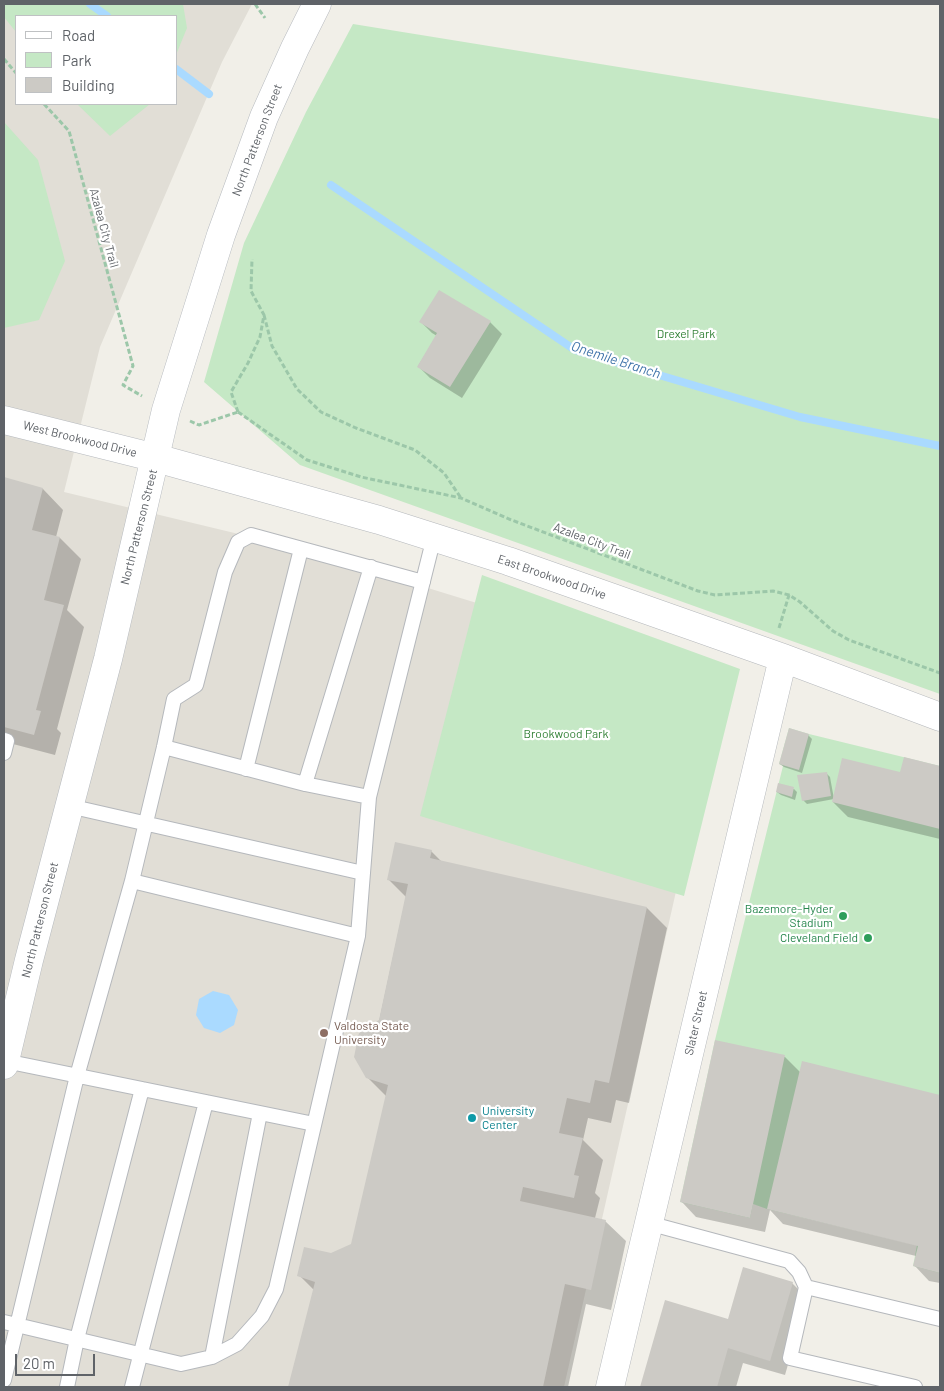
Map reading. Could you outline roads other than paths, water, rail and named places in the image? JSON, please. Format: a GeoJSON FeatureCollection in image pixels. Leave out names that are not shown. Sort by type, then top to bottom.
{"type":"FeatureCollection","features":[{"type":"Feature","properties":{"kind":"street","name":"North Patterson Street"},"geometry":{"type":"LineString","coordinates":[[4,1062],[108,658],[166,410],[221,235],[264,117],[317,4]]}},
{"type":"Feature","properties":{"kind":"street","name":"West Brookwood Drive"},"geometry":{"type":"LineString","coordinates":[[4,420],[156,458]]}},
{"type":"Feature","properties":{"kind":"street","name":"East Brookwood Drive"},"geometry":{"type":"LineString","coordinates":[[156,458],[379,520],[508,561],[777,656],[940,717]]}},
{"type":"Feature","properties":{"kind":"street","name":"Slater Street"},"geometry":{"type":"LineString","coordinates":[[610,1387],[777,656]]}},
{"type":"Feature","properties":{"kind":"lane"},"geometry":{"type":"LineString","coordinates":[[4,1380],[10,1323],[132,882],[174,699],[196,685],[225,572],[238,542],[251,535],[423,582]]}},
{"type":"Feature","properties":{"kind":"lane"},"geometry":{"type":"LineString","coordinates":[[10,1323],[181,1364],[212,1357],[237,1344],[262,1316],[276,1289],[358,936],[369,797],[434,537]]}},
{"type":"Feature","properties":{"kind":"lane"},"geometry":{"type":"LineString","coordinates":[[246,769],[301,549]]}},
{"type":"Feature","properties":{"kind":"lane"},"geometry":{"type":"LineString","coordinates":[[305,784],[371,567]]}},
{"type":"Feature","properties":{"kind":"lane"},"geometry":{"type":"LineString","coordinates":[[4,740],[7,741],[4,753]]}},
{"type":"Feature","properties":{"kind":"lane"},"geometry":{"type":"LineString","coordinates":[[164,747],[305,784],[369,797]]}},
{"type":"Feature","properties":{"kind":"lane"},"geometry":{"type":"LineString","coordinates":[[69,806],[146,822],[363,873]]}},
{"type":"Feature","properties":{"kind":"lane"},"geometry":{"type":"LineString","coordinates":[[132,882],[358,936]]}},
{"type":"Feature","properties":{"kind":"lane"},"geometry":{"type":"LineString","coordinates":[[4,1062],[314,1124]]}},
{"type":"Feature","properties":{"kind":"lane"},"geometry":{"type":"LineString","coordinates":[[66,1387],[142,1089]]}},
{"type":"Feature","properties":{"kind":"lane"},"geometry":{"type":"LineString","coordinates":[[132,1387],[206,1102]]}},
{"type":"Feature","properties":{"kind":"lane"},"geometry":{"type":"LineString","coordinates":[[212,1357],[260,1113]]}},
{"type":"Feature","properties":{"kind":"lane"},"geometry":{"type":"LineString","coordinates":[[648,1223],[788,1261],[800,1272],[806,1287],[790,1358],[915,1387]]}},
{"type":"Feature","properties":{"kind":"lane"},"geometry":{"type":"LineString","coordinates":[[806,1287],[940,1319]]}},
{"type":"Feature","properties":{"kind":"water"},"geometry":{"type":"Polygon","coordinates":[[[213,991],[229,995],[238,1010],[234,1025],[220,1033],[204,1028],[196,1015],[199,999],[213,991]]]}},
{"type":"Feature","properties":{"kind":"waterway","name":"Onemile Branch"},"geometry":{"type":"LineString","coordinates":[[90,4],[106,15]]}},
{"type":"Feature","properties":{"kind":"waterway","name":"Onemile Branch"},"geometry":{"type":"LineString","coordinates":[[178,71],[209,94]]}},
{"type":"Feature","properties":{"kind":"waterway","name":"Onemile Branch"},"geometry":{"type":"LineString","coordinates":[[331,185],[575,350],[800,417],[940,446]]}},
{"type":"Feature","properties":{"kind":"place","name":"Bazemore–Hyder Stadium"},"geometry":{"type":"Point","coordinates":[843,916]}},
{"type":"Feature","properties":{"kind":"place","name":"Cleveland Field"},"geometry":{"type":"Point","coordinates":[868,938]}},
{"type":"Feature","properties":{"kind":"place","name":"Valdosta State University"},"geometry":{"type":"Point","coordinates":[324,1033]}},
{"type":"Feature","properties":{"kind":"place","name":"University Center"},"geometry":{"type":"Point","coordinates":[472,1118]}},
{"type":"Feature","properties":{"kind":"park label","name":"Drexel Park"},"geometry":{"type":"Point","coordinates":[686,334]}},
{"type":"Feature","properties":{"kind":"park label","name":"Brookwood Park"},"geometry":{"type":"Point","coordinates":[566,734]}}]}
